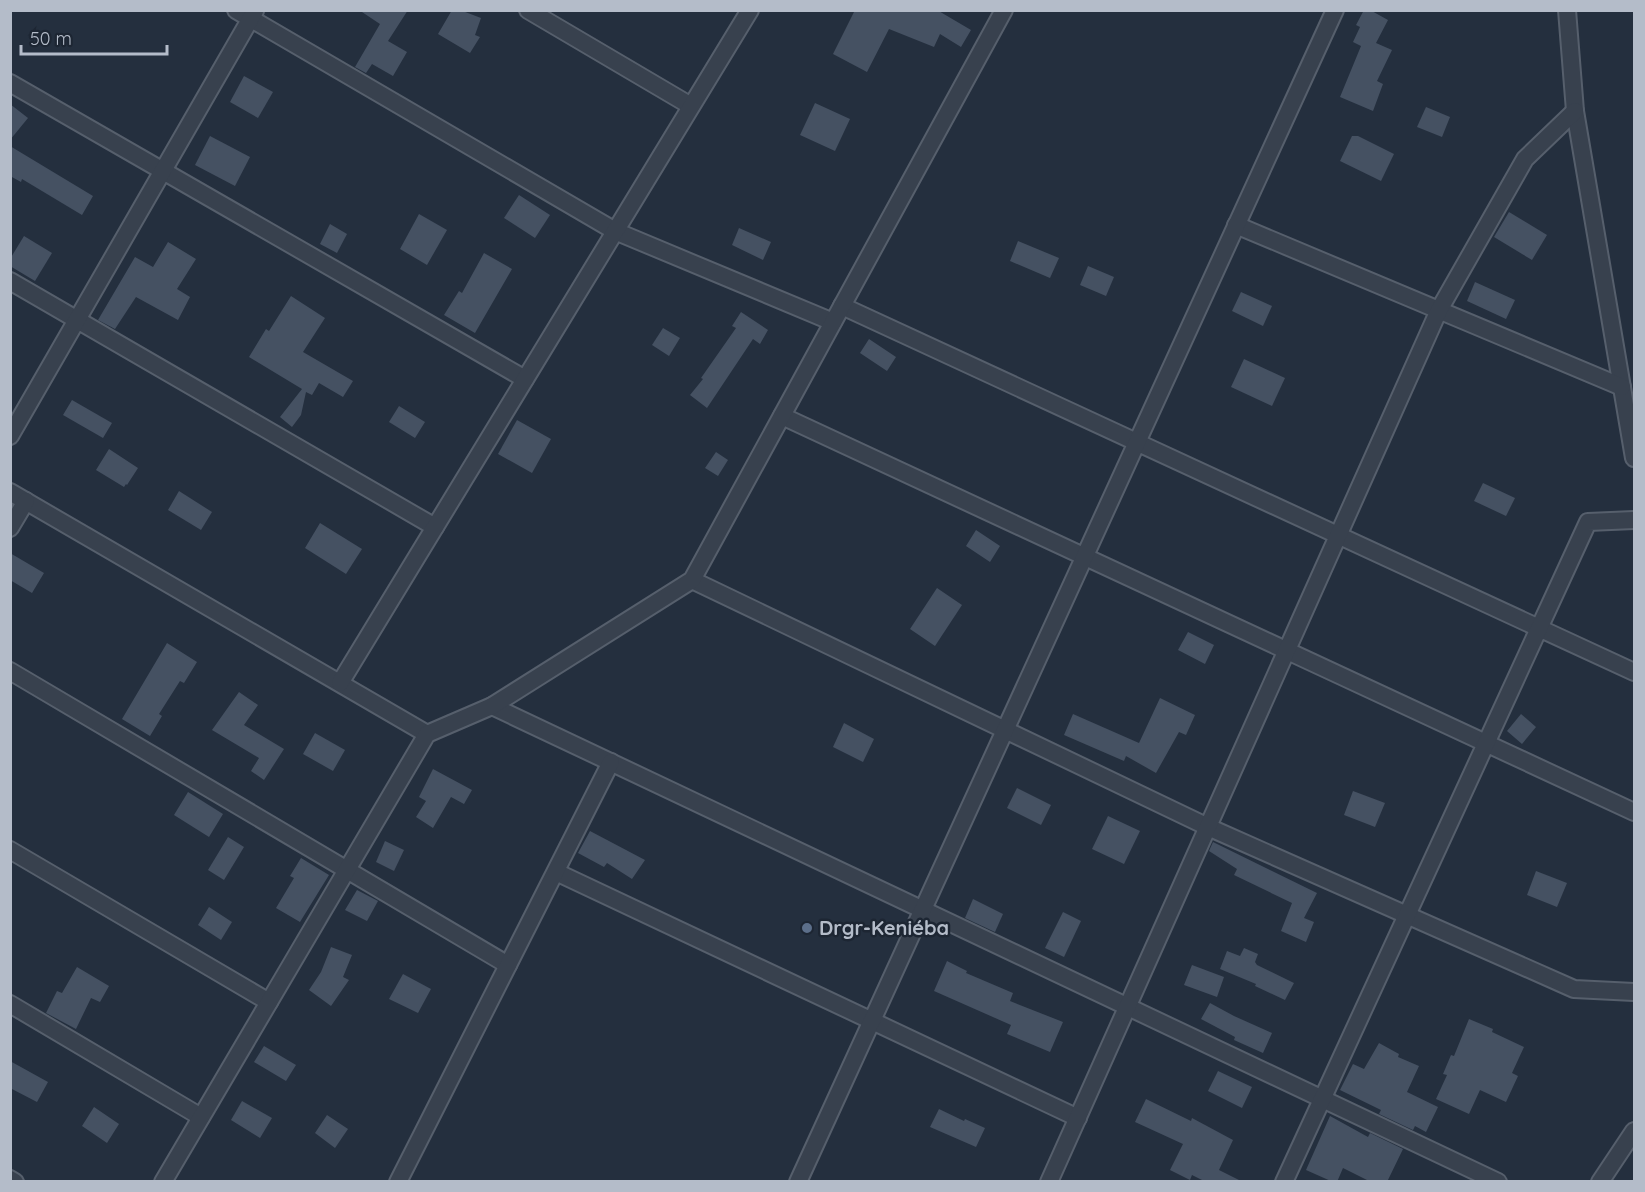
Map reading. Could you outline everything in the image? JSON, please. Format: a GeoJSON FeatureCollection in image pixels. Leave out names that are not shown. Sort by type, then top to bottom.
{"type":"FeatureCollection","features":[{"type":"Feature","properties":{"kind":"street"},"geometry":{"type":"LineString","coordinates":[[528,10],[692,106]]}},
{"type":"Feature","properties":{"kind":"street"},"geometry":{"type":"LineString","coordinates":[[340,683],[750,10]]}},
{"type":"Feature","properties":{"kind":"street"},"geometry":{"type":"LineString","coordinates":[[163,1182],[427,734],[492,706],[692,580],[1004,10]]}},
{"type":"Feature","properties":{"kind":"street"},"geometry":{"type":"LineString","coordinates":[[798,1182],[1335,10]]}},
{"type":"Feature","properties":{"kind":"street"},"geometry":{"type":"LineString","coordinates":[[1567,10],[1575,111],[1635,458]]}},
{"type":"Feature","properties":{"kind":"street"},"geometry":{"type":"LineString","coordinates":[[10,436],[163,171],[247,13],[615,231],[833,322]]}},
{"type":"Feature","properties":{"kind":"street"},"geometry":{"type":"LineString","coordinates":[[10,83],[525,379]]}},
{"type":"Feature","properties":{"kind":"street"},"geometry":{"type":"LineString","coordinates":[[1050,1182],[1439,310],[1525,159],[1575,111]]}},
{"type":"Feature","properties":{"kind":"street"},"geometry":{"type":"LineString","coordinates":[[1236,225],[1622,387]]}},
{"type":"Feature","properties":{"kind":"street"},"geometry":{"type":"LineString","coordinates":[[10,281],[435,527]]}},
{"type":"Feature","properties":{"kind":"street"},"geometry":{"type":"LineString","coordinates":[[842,306],[1635,672]]}},
{"type":"Feature","properties":{"kind":"street"},"geometry":{"type":"LineString","coordinates":[[782,416],[1635,812]]}},
{"type":"Feature","properties":{"kind":"street"},"geometry":{"type":"LineString","coordinates":[[10,492],[427,734]]}},
{"type":"Feature","properties":{"kind":"street"},"geometry":{"type":"LineString","coordinates":[[10,528],[26,501]]}},
{"type":"Feature","properties":{"kind":"street"},"geometry":{"type":"LineString","coordinates":[[1284,1182],[1588,522],[1635,520]]}},
{"type":"Feature","properties":{"kind":"street"},"geometry":{"type":"LineString","coordinates":[[692,580],[1208,827],[1574,989],[1635,992]]}},
{"type":"Feature","properties":{"kind":"street"},"geometry":{"type":"LineString","coordinates":[[10,671],[508,965]]}},
{"type":"Feature","properties":{"kind":"street"},"geometry":{"type":"LineString","coordinates":[[492,706],[1497,1182]]}},
{"type":"Feature","properties":{"kind":"street"},"geometry":{"type":"LineString","coordinates":[[398,1182],[611,762]]}},
{"type":"Feature","properties":{"kind":"street"},"geometry":{"type":"LineString","coordinates":[[10,850],[268,1002]]}},
{"type":"Feature","properties":{"kind":"street"},"geometry":{"type":"LineString","coordinates":[[555,872],[1078,1118]]}},
{"type":"Feature","properties":{"kind":"street"},"geometry":{"type":"LineString","coordinates":[[10,1004],[201,1117]]}},
{"type":"Feature","properties":{"kind":"street"},"geometry":{"type":"LineString","coordinates":[[1600,1182],[1635,1131]]}},
{"type":"Feature","properties":{"kind":"street"},"geometry":{"type":"LineString","coordinates":[[10,1179],[15,1182]]}},
{"type":"Feature","properties":{"kind":"building"},"geometry":{"type":"Polygon","coordinates":[[[359,10],[408,10],[388,41],[407,52],[393,76],[372,64],[366,73],[355,67],[380,24],[359,10]]]}},
{"type":"Feature","properties":{"kind":"building"},"geometry":{"type":"Polygon","coordinates":[[[452,10],[460,10],[481,18],[475,35],[480,37],[470,53],[438,34],[452,10]]]}},
{"type":"Feature","properties":{"kind":"building"},"geometry":{"type":"Polygon","coordinates":[[[855,10],[937,10],[971,30],[961,47],[940,34],[934,47],[889,29],[867,72],[833,54],[855,10]]]}},
{"type":"Feature","properties":{"kind":"building"},"geometry":{"type":"Polygon","coordinates":[[[1364,10],[1370,10],[1388,20],[1376,43],[1392,50],[1377,81],[1383,84],[1373,111],[1340,97],[1361,46],[1353,42],[1360,27],[1356,25],[1364,10]]]}},
{"type":"Feature","properties":{"kind":"building"},"geometry":{"type":"Polygon","coordinates":[[[244,76],[273,92],[258,118],[230,102],[244,76]]]}},
{"type":"Feature","properties":{"kind":"building"},"geometry":{"type":"Polygon","coordinates":[[[815,103],[850,119],[835,151],[800,135],[815,103]]]}},
{"type":"Feature","properties":{"kind":"building"},"geometry":{"type":"Polygon","coordinates":[[[10,104],[28,118],[10,140],[10,104]]]}},
{"type":"Feature","properties":{"kind":"building"},"geometry":{"type":"Polygon","coordinates":[[[1426,107],[1450,117],[1442,137],[1417,127],[1426,107]]]}},
{"type":"Feature","properties":{"kind":"building"},"geometry":{"type":"Polygon","coordinates":[[[210,136],[250,157],[235,186],[195,165],[210,136]]]}},
{"type":"Feature","properties":{"kind":"building"},"geometry":{"type":"Polygon","coordinates":[[[1352,136],[1358,136],[1394,154],[1381,181],[1340,161],[1352,136]]]}},
{"type":"Feature","properties":{"kind":"building"},"geometry":{"type":"Polygon","coordinates":[[[10,146],[93,196],[82,215],[22,179],[21,182],[10,176],[10,146]]]}},
{"type":"Feature","properties":{"kind":"building"},"geometry":{"type":"Polygon","coordinates":[[[519,195],[550,215],[535,238],[504,218],[519,195]]]}},
{"type":"Feature","properties":{"kind":"building"},"geometry":{"type":"Polygon","coordinates":[[[1509,212],[1547,235],[1532,260],[1494,237],[1509,212]]]}},
{"type":"Feature","properties":{"kind":"building"},"geometry":{"type":"Polygon","coordinates":[[[419,214],[447,230],[427,265],[400,249],[419,214]]]}},
{"type":"Feature","properties":{"kind":"building"},"geometry":{"type":"Polygon","coordinates":[[[330,224],[347,234],[337,253],[320,244],[330,224]]]}},
{"type":"Feature","properties":{"kind":"building"},"geometry":{"type":"Polygon","coordinates":[[[739,228],[771,242],[763,260],[732,245],[739,228]]]}},
{"type":"Feature","properties":{"kind":"building"},"geometry":{"type":"Polygon","coordinates":[[[24,236],[52,253],[35,281],[10,266],[10,259],[24,236]]]}},
{"type":"Feature","properties":{"kind":"building"},"geometry":{"type":"Polygon","coordinates":[[[1018,241],[1059,258],[1050,278],[1010,261],[1018,241]]]}},
{"type":"Feature","properties":{"kind":"building"},"geometry":{"type":"Polygon","coordinates":[[[168,242],[196,259],[177,289],[190,297],[178,320],[136,297],[115,329],[98,320],[135,257],[153,267],[168,242]]]}},
{"type":"Feature","properties":{"kind":"building"},"geometry":{"type":"Polygon","coordinates":[[[484,253],[512,269],[475,333],[444,315],[459,291],[462,293],[484,253]]]}},
{"type":"Feature","properties":{"kind":"building"},"geometry":{"type":"Polygon","coordinates":[[[1088,266],[1114,277],[1106,296],[1080,285],[1088,266]]]}},
{"type":"Feature","properties":{"kind":"building"},"geometry":{"type":"Polygon","coordinates":[[[1475,282],[1515,300],[1506,319],[1467,301],[1475,282]]]}},
{"type":"Feature","properties":{"kind":"building"},"geometry":{"type":"Polygon","coordinates":[[[1241,292],[1272,306],[1263,326],[1232,311],[1241,292]]]}},
{"type":"Feature","properties":{"kind":"building"},"geometry":{"type":"Polygon","coordinates":[[[291,296],[325,318],[303,352],[353,381],[343,397],[319,383],[312,395],[306,392],[301,415],[292,427],[280,417],[302,389],[249,357],[266,329],[269,331],[291,296]]]}},
{"type":"Feature","properties":{"kind":"building"},"geometry":{"type":"Polygon","coordinates":[[[741,312],[768,330],[760,344],[753,339],[707,408],[690,395],[736,328],[732,326],[741,312]]]}},
{"type":"Feature","properties":{"kind":"building"},"geometry":{"type":"Polygon","coordinates":[[[663,328],[680,338],[669,356],[652,345],[663,328]]]}},
{"type":"Feature","properties":{"kind":"building"},"geometry":{"type":"Polygon","coordinates":[[[869,339],[896,357],[887,371],[860,353],[869,339]]]}},
{"type":"Feature","properties":{"kind":"building"},"geometry":{"type":"Polygon","coordinates":[[[1244,359],[1285,378],[1272,406],[1231,387],[1244,359]]]}},
{"type":"Feature","properties":{"kind":"building"},"geometry":{"type":"Polygon","coordinates":[[[72,400],[112,423],[103,438],[63,415],[72,400]]]}},
{"type":"Feature","properties":{"kind":"building"},"geometry":{"type":"Polygon","coordinates":[[[399,406],[425,422],[415,438],[389,422],[399,406]]]}},
{"type":"Feature","properties":{"kind":"building"},"geometry":{"type":"Polygon","coordinates":[[[517,420],[551,439],[532,473],[498,454],[517,420]]]}},
{"type":"Feature","properties":{"kind":"building"},"geometry":{"type":"Polygon","coordinates":[[[109,449],[138,468],[124,487],[96,470],[109,449]]]}},
{"type":"Feature","properties":{"kind":"building"},"geometry":{"type":"Polygon","coordinates":[[[716,452],[728,460],[718,476],[705,468],[716,452]]]}},
{"type":"Feature","properties":{"kind":"building"},"geometry":{"type":"Polygon","coordinates":[[[1483,483],[1515,498],[1506,516],[1474,501],[1483,483]]]}},
{"type":"Feature","properties":{"kind":"building"},"geometry":{"type":"Polygon","coordinates":[[[179,491],[212,512],[201,530],[168,510],[179,491]]]}},
{"type":"Feature","properties":{"kind":"building"},"geometry":{"type":"Polygon","coordinates":[[[320,523],[362,549],[346,574],[305,548],[320,523]]]}},
{"type":"Feature","properties":{"kind":"building"},"geometry":{"type":"Polygon","coordinates":[[[976,530],[1000,546],[990,562],[966,546],[976,530]]]}},
{"type":"Feature","properties":{"kind":"building"},"geometry":{"type":"Polygon","coordinates":[[[10,553],[44,573],[32,593],[10,580],[10,553]]]}},
{"type":"Feature","properties":{"kind":"building"},"geometry":{"type":"Polygon","coordinates":[[[937,588],[962,605],[935,646],[910,629],[937,588]]]}},
{"type":"Feature","properties":{"kind":"building"},"geometry":{"type":"Polygon","coordinates":[[[1188,632],[1214,645],[1205,664],[1178,650],[1188,632]]]}},
{"type":"Feature","properties":{"kind":"building"},"geometry":{"type":"Polygon","coordinates":[[[167,643],[197,662],[184,683],[180,681],[159,714],[162,716],[150,736],[122,719],[167,643]]]}},
{"type":"Feature","properties":{"kind":"building"},"geometry":{"type":"Polygon","coordinates":[[[239,692],[258,705],[244,725],[284,749],[264,780],[251,771],[259,758],[212,730],[239,692]]]}},
{"type":"Feature","properties":{"kind":"building"},"geometry":{"type":"Polygon","coordinates":[[[1160,698],[1195,715],[1186,735],[1179,732],[1156,773],[1126,756],[1124,761],[1064,735],[1073,714],[1139,743],[1160,698]]]}},
{"type":"Feature","properties":{"kind":"building"},"geometry":{"type":"Polygon","coordinates":[[[1521,714],[1536,727],[1522,744],[1507,731],[1521,714]]]}},
{"type":"Feature","properties":{"kind":"building"},"geometry":{"type":"Polygon","coordinates":[[[844,723],[874,739],[863,762],[833,747],[844,723]]]}},
{"type":"Feature","properties":{"kind":"building"},"geometry":{"type":"Polygon","coordinates":[[[315,733],[345,750],[333,771],[303,754],[315,733]]]}},
{"type":"Feature","properties":{"kind":"building"},"geometry":{"type":"Polygon","coordinates":[[[433,769],[472,790],[464,804],[451,797],[433,828],[416,817],[426,801],[419,797],[433,769]]]}},
{"type":"Feature","properties":{"kind":"building"},"geometry":{"type":"Polygon","coordinates":[[[1017,788],[1051,805],[1041,825],[1007,808],[1017,788]]]}},
{"type":"Feature","properties":{"kind":"building"},"geometry":{"type":"Polygon","coordinates":[[[1353,791],[1385,803],[1375,827],[1344,815],[1353,791]]]}},
{"type":"Feature","properties":{"kind":"building"},"geometry":{"type":"Polygon","coordinates":[[[188,792],[223,814],[209,837],[174,815],[188,792]]]}},
{"type":"Feature","properties":{"kind":"building"},"geometry":{"type":"Polygon","coordinates":[[[1108,816],[1140,831],[1124,864],[1092,849],[1108,816]]]}},
{"type":"Feature","properties":{"kind":"building"},"geometry":{"type":"Polygon","coordinates":[[[590,831],[645,860],[632,879],[607,863],[604,867],[578,853],[590,831]]]}},
{"type":"Feature","properties":{"kind":"building"},"geometry":{"type":"Polygon","coordinates":[[[228,837],[244,847],[224,880],[208,870],[228,837]]]}},
{"type":"Feature","properties":{"kind":"building"},"geometry":{"type":"Polygon","coordinates":[[[385,841],[404,850],[394,871],[376,862],[385,841]]]}},
{"type":"Feature","properties":{"kind":"building"},"geometry":{"type":"Polygon","coordinates":[[[1213,842],[1317,893],[1304,918],[1314,922],[1306,942],[1281,931],[1292,903],[1234,875],[1237,869],[1209,851],[1213,842]]]}},
{"type":"Feature","properties":{"kind":"building"},"geometry":{"type":"Polygon","coordinates":[[[301,858],[329,875],[300,922],[276,908],[294,878],[290,876],[301,858]]]}},
{"type":"Feature","properties":{"kind":"building"},"geometry":{"type":"Polygon","coordinates":[[[1536,871],[1567,883],[1557,907],[1527,895],[1536,871]]]}},
{"type":"Feature","properties":{"kind":"building"},"geometry":{"type":"Polygon","coordinates":[[[357,890],[378,901],[367,921],[345,910],[357,890]]]}},
{"type":"Feature","properties":{"kind":"building"},"geometry":{"type":"Polygon","coordinates":[[[973,899],[1003,914],[995,932],[965,918],[973,899]]]}},
{"type":"Feature","properties":{"kind":"building"},"geometry":{"type":"Polygon","coordinates":[[[209,907],[232,922],[221,940],[198,925],[209,907]]]}},
{"type":"Feature","properties":{"kind":"building"},"geometry":{"type":"Polygon","coordinates":[[[1063,912],[1081,921],[1064,957],[1045,948],[1063,912]]]}},
{"type":"Feature","properties":{"kind":"building"},"geometry":{"type":"Polygon","coordinates":[[[331,947],[352,955],[343,977],[349,980],[331,1006],[309,990],[321,972],[331,947]]]}},
{"type":"Feature","properties":{"kind":"building"},"geometry":{"type":"Polygon","coordinates":[[[1244,948],[1258,954],[1255,962],[1257,965],[1294,983],[1285,1000],[1255,986],[1256,984],[1220,969],[1227,951],[1240,956],[1244,948]]]}},
{"type":"Feature","properties":{"kind":"building"},"geometry":{"type":"Polygon","coordinates":[[[947,961],[967,971],[966,973],[1013,993],[1010,1001],[1063,1022],[1050,1052],[1007,1034],[1011,1025],[934,991],[947,961]]]}},
{"type":"Feature","properties":{"kind":"building"},"geometry":{"type":"Polygon","coordinates":[[[1192,965],[1224,977],[1217,997],[1184,985],[1192,965]]]}},
{"type":"Feature","properties":{"kind":"building"},"geometry":{"type":"Polygon","coordinates":[[[77,967],[109,986],[100,1002],[91,998],[76,1029],[46,1013],[57,991],[62,993],[77,967]]]}},
{"type":"Feature","properties":{"kind":"building"},"geometry":{"type":"Polygon","coordinates":[[[403,974],[431,989],[418,1013],[389,999],[403,974]]]}},
{"type":"Feature","properties":{"kind":"building"},"geometry":{"type":"Polygon","coordinates":[[[1210,1003],[1272,1033],[1263,1053],[1234,1040],[1235,1037],[1201,1019],[1210,1003]]]}},
{"type":"Feature","properties":{"kind":"building"},"geometry":{"type":"Polygon","coordinates":[[[1469,1019],[1493,1029],[1492,1032],[1524,1047],[1512,1073],[1518,1076],[1506,1102],[1480,1090],[1469,1114],[1436,1099],[1447,1075],[1443,1074],[1451,1055],[1454,1056],[1469,1019]]]}},
{"type":"Feature","properties":{"kind":"building"},"geometry":{"type":"Polygon","coordinates":[[[1379,1043],[1399,1054],[1398,1057],[1419,1066],[1407,1092],[1438,1107],[1426,1132],[1415,1126],[1413,1130],[1379,1114],[1381,1110],[1340,1090],[1353,1064],[1364,1069],[1379,1043]]]}},
{"type":"Feature","properties":{"kind":"building"},"geometry":{"type":"Polygon","coordinates":[[[264,1046],[296,1065],[286,1081],[254,1062],[264,1046]]]}},
{"type":"Feature","properties":{"kind":"building"},"geometry":{"type":"Polygon","coordinates":[[[10,1061],[48,1082],[37,1102],[10,1088],[10,1061]]]}},
{"type":"Feature","properties":{"kind":"building"},"geometry":{"type":"Polygon","coordinates":[[[1218,1071],[1252,1087],[1242,1108],[1208,1091],[1218,1071]]]}},
{"type":"Feature","properties":{"kind":"building"},"geometry":{"type":"Polygon","coordinates":[[[1146,1099],[1191,1121],[1192,1118],[1233,1140],[1219,1170],[1243,1182],[1206,1182],[1192,1175],[1190,1180],[1170,1170],[1183,1144],[1135,1122],[1146,1099]]]}},
{"type":"Feature","properties":{"kind":"building"},"geometry":{"type":"Polygon","coordinates":[[[242,1101],[272,1118],[260,1138],[231,1120],[242,1101]]]}},
{"type":"Feature","properties":{"kind":"building"},"geometry":{"type":"Polygon","coordinates":[[[94,1107],[119,1124],[107,1143],[82,1126],[94,1107]]]}},
{"type":"Feature","properties":{"kind":"building"},"geometry":{"type":"Polygon","coordinates":[[[939,1109],[985,1128],[976,1147],[930,1127],[939,1109]]]}},
{"type":"Feature","properties":{"kind":"building"},"geometry":{"type":"Polygon","coordinates":[[[327,1115],[348,1129],[335,1148],[315,1133],[327,1115]]]}},
{"type":"Feature","properties":{"kind":"building"},"geometry":{"type":"Polygon","coordinates":[[[1330,1116],[1368,1137],[1370,1133],[1403,1149],[1387,1182],[1371,1182],[1343,1168],[1337,1182],[1333,1182],[1306,1170],[1330,1116]]]}},
{"type":"Feature","properties":{"kind":"place","name":"Drgr-Keniéba"},"geometry":{"type":"Point","coordinates":[807,928]}}]}
